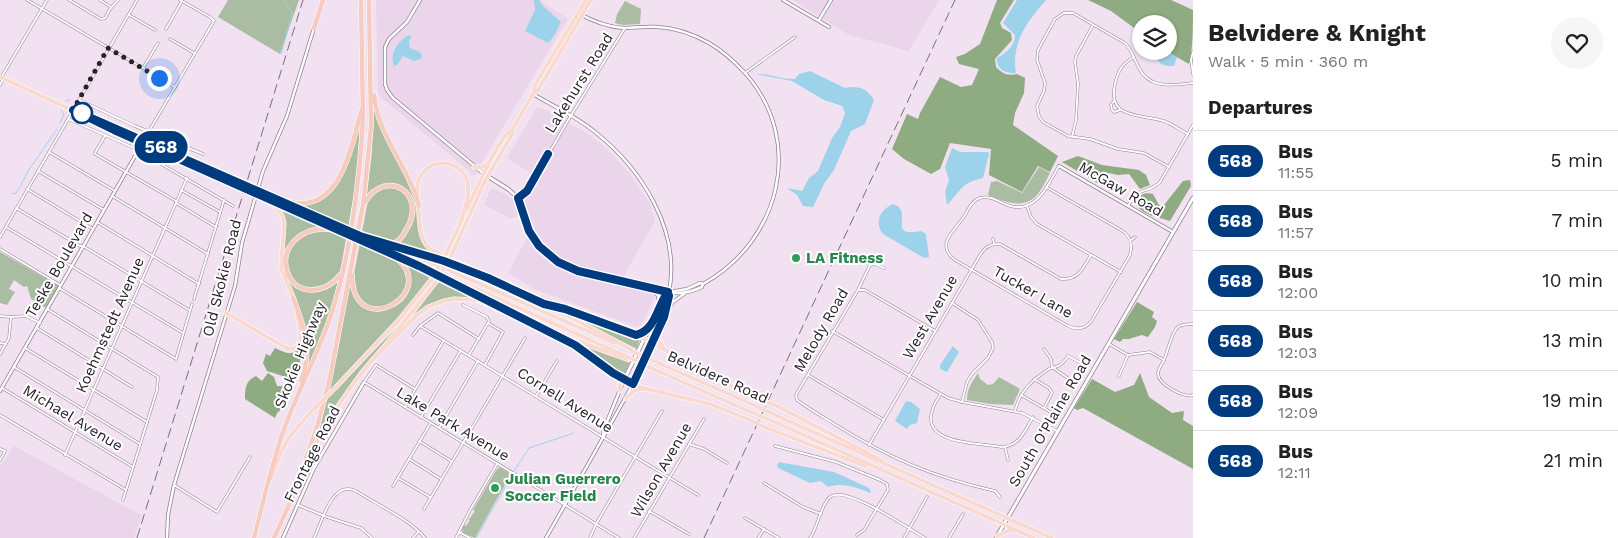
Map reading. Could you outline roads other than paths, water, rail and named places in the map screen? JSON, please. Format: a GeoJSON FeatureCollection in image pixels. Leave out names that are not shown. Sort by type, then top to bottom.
{"type":"FeatureCollection","features":[{"type":"Feature","properties":{"kind":"highway"},"geometry":{"type":"LineString","coordinates":[[314,28],[321,0]]}},
{"type":"Feature","properties":{"kind":"highway","name":"Skokie Highway"},"geometry":{"type":"LineString","coordinates":[[254,538],[283,432],[325,334],[343,272],[356,194],[362,137],[360,0]]}},
{"type":"Feature","properties":{"kind":"highway","name":"Skokie Highway"},"geometry":{"type":"LineString","coordinates":[[274,538],[307,460],[329,382],[363,206],[370,142],[371,66],[369,0]]}},
{"type":"Feature","properties":{"kind":"highway"},"geometry":{"type":"LineString","coordinates":[[371,66],[374,98],[381,126],[418,206]]}},
{"type":"Feature","properties":{"kind":"highway"},"geometry":{"type":"LineString","coordinates":[[268,197],[304,203],[313,201],[326,194],[337,180],[346,162],[363,106]]}},
{"type":"Feature","properties":{"kind":"highway"},"geometry":{"type":"LineString","coordinates":[[363,206],[373,191],[385,186],[397,187],[408,195],[414,208],[412,220],[399,241],[389,245]]}},
{"type":"Feature","properties":{"kind":"highway"},"geometry":{"type":"LineString","coordinates":[[341,230],[322,229],[305,232],[290,246],[286,264],[288,273],[294,282],[302,288],[310,290],[327,288],[343,272]]}},
{"type":"Feature","properties":{"kind":"highway"},"geometry":{"type":"LineString","coordinates":[[352,264],[352,286],[361,302],[375,308],[389,308],[405,294],[408,280],[403,264],[390,254]]}},
{"type":"Feature","properties":{"kind":"highway"},"geometry":{"type":"LineString","coordinates":[[283,432],[288,412],[304,373],[308,354],[305,327],[293,298]]}},
{"type":"Feature","properties":{"kind":"main road"},"geometry":{"type":"LineString","coordinates":[[461,221],[533,94],[538,90],[586,0]]}},
{"type":"Feature","properties":{"kind":"main road"},"geometry":{"type":"LineString","coordinates":[[580,14],[591,0]]}},
{"type":"Feature","properties":{"kind":"main road"},"geometry":{"type":"LineString","coordinates":[[2,78],[98,123],[238,183],[341,230],[442,267],[632,351]]}},
{"type":"Feature","properties":{"kind":"main road"},"geometry":{"type":"LineString","coordinates":[[307,460],[348,389],[406,320],[434,281],[486,176],[488,165],[508,132],[512,130]]}},
{"type":"Feature","properties":{"kind":"main road"},"geometry":{"type":"LineString","coordinates":[[448,255],[466,204],[468,186],[464,175],[459,169],[450,164],[436,164],[424,171],[418,185],[421,238],[428,247],[434,252],[544,304],[632,351]]}},
{"type":"Feature","properties":{"kind":"main road"},"geometry":{"type":"LineString","coordinates":[[474,167],[488,165]]}},
{"type":"Feature","properties":{"kind":"main road"},"geometry":{"type":"LineString","coordinates":[[486,176],[508,189],[518,198],[529,231],[539,246],[558,262],[578,271],[668,292]]}},
{"type":"Feature","properties":{"kind":"main road"},"geometry":{"type":"LineString","coordinates":[[226,313],[282,348],[293,349],[300,342],[301,336],[293,298],[281,269],[283,217],[268,197]]}},
{"type":"Feature","properties":{"kind":"main road","name":"South O'Plaine Road"},"geometry":{"type":"LineString","coordinates":[[997,537],[1193,198]]}},
{"type":"Feature","properties":{"kind":"main road"},"geometry":{"type":"LineString","coordinates":[[341,230],[360,236],[390,254],[452,278],[627,358]]}},
{"type":"Feature","properties":{"kind":"main road"},"geometry":{"type":"LineString","coordinates":[[366,240],[444,261],[488,278]]}},
{"type":"Feature","properties":{"kind":"main road"},"geometry":{"type":"LineString","coordinates":[[419,266],[575,345],[613,373],[633,384],[710,404],[905,481]]}},
{"type":"Feature","properties":{"kind":"main road"},"geometry":{"type":"LineString","coordinates":[[264,500],[283,445],[312,411],[434,281]]}},
{"type":"Feature","properties":{"kind":"main road"},"geometry":{"type":"LineString","coordinates":[[647,286],[658,295],[660,307]]}},
{"type":"Feature","properties":{"kind":"main road"},"geometry":{"type":"LineString","coordinates":[[624,380],[668,292]]}},
{"type":"Feature","properties":{"kind":"main road"},"geometry":{"type":"LineString","coordinates":[[633,384],[664,317],[669,296],[668,292]]}},
{"type":"Feature","properties":{"kind":"main road"},"geometry":{"type":"LineString","coordinates":[[376,356],[421,312],[444,301],[454,299],[476,300],[516,316]]}},
{"type":"Feature","properties":{"kind":"main road"},"geometry":{"type":"LineString","coordinates":[[544,304],[565,309],[652,342],[719,380],[776,406],[916,478]]}},
{"type":"Feature","properties":{"kind":"main road"},"geometry":{"type":"LineString","coordinates":[[636,335],[645,331],[652,324]]}},
{"type":"Feature","properties":{"kind":"main road"},"geometry":{"type":"LineString","coordinates":[[544,329],[627,358]]}},
{"type":"Feature","properties":{"kind":"main road"},"geometry":{"type":"LineString","coordinates":[[656,333],[658,341],[669,351]]}},
{"type":"Feature","properties":{"kind":"main road","name":"Belvidere Road"},"geometry":{"type":"LineString","coordinates":[[632,351],[1052,538]]}},
{"type":"Feature","properties":{"kind":"main road","name":"Belvidere Road"},"geometry":{"type":"LineString","coordinates":[[627,358],[1034,538]]}},
{"type":"Feature","properties":{"kind":"main road"},"geometry":{"type":"LineString","coordinates":[[613,373],[619,381],[620,391]]}},
{"type":"Feature","properties":{"kind":"main road"},"geometry":{"type":"LineString","coordinates":[[626,398],[635,390],[647,389]]}},
{"type":"Feature","properties":{"kind":"main road"},"geometry":{"type":"LineString","coordinates":[[997,537],[1008,531],[1016,530]]}},
{"type":"Feature","properties":{"kind":"street"},"geometry":{"type":"LineString","coordinates":[[27,0],[175,87]]}},
{"type":"Feature","properties":{"kind":"street"},"geometry":{"type":"LineString","coordinates":[[0,85],[2,78],[47,0]]}},
{"type":"Feature","properties":{"kind":"street"},"geometry":{"type":"LineString","coordinates":[[69,0],[101,19],[105,18],[118,0]]}},
{"type":"Feature","properties":{"kind":"street"},"geometry":{"type":"LineString","coordinates":[[100,0],[112,7]]}},
{"type":"Feature","properties":{"kind":"street"},"geometry":{"type":"LineString","coordinates":[[0,237],[137,0]]}},
{"type":"Feature","properties":{"kind":"street"},"geometry":{"type":"LineString","coordinates":[[420,0],[407,22],[389,39],[385,47],[386,88],[393,98],[486,176]]}},
{"type":"Feature","properties":{"kind":"street"},"geometry":{"type":"LineString","coordinates":[[783,0],[829,27]]}},
{"type":"Feature","properties":{"kind":"street"},"geometry":{"type":"LineString","coordinates":[[819,21],[831,0]]}},
{"type":"Feature","properties":{"kind":"street"},"geometry":{"type":"LineString","coordinates":[[149,131],[214,21],[181,1],[166,29]]}},
{"type":"Feature","properties":{"kind":"street"},"geometry":{"type":"LineString","coordinates":[[1132,54],[1125,43],[1094,24],[1073,13],[1064,13],[1056,19],[1039,47],[1037,54],[1038,67],[1045,83],[1044,91],[1037,106],[1039,116],[1043,122],[1062,134],[1090,139],[1118,149],[1144,153],[1169,167]]}},
{"type":"Feature","properties":{"kind":"street"},"geometry":{"type":"LineString","coordinates":[[129,14],[155,30]]}},
{"type":"Feature","properties":{"kind":"street","name":"Lakehurst Road"},"geometry":{"type":"LineString","coordinates":[[580,14],[602,24],[626,28],[666,27],[696,37],[720,50],[745,72],[762,96],[774,124],[778,146],[779,169],[777,186],[768,215],[752,242],[731,264],[703,284],[702,287],[682,295],[673,302],[664,317]]}},
{"type":"Feature","properties":{"kind":"street"},"geometry":{"type":"LineString","coordinates":[[1072,137],[1076,120],[1078,84],[1076,56],[1094,24]]}},
{"type":"Feature","properties":{"kind":"street","name":"Old Skokie Road"},"geometry":{"type":"LineString","coordinates":[[167,538],[168,515],[174,485],[237,276],[242,243],[263,171],[284,127],[314,28]]}},
{"type":"Feature","properties":{"kind":"street","name":"Lakehurst Road"},"geometry":{"type":"LineString","coordinates":[[518,198],[527,191],[570,116],[626,28]]}},
{"type":"Feature","properties":{"kind":"street"},"geometry":{"type":"LineString","coordinates":[[745,72],[795,37]]}},
{"type":"Feature","properties":{"kind":"street"},"geometry":{"type":"LineString","coordinates":[[170,39],[195,54]]}},
{"type":"Feature","properties":{"kind":"street"},"geometry":{"type":"LineString","coordinates":[[143,68],[158,43]]}},
{"type":"Feature","properties":{"kind":"street"},"geometry":{"type":"LineString","coordinates":[[1193,52],[1191,60],[1193,74]]}},
{"type":"Feature","properties":{"kind":"street"},"geometry":{"type":"LineString","coordinates":[[1132,58],[1124,63],[1119,71],[1113,94],[1114,102],[1120,110],[1129,114],[1166,122],[1188,134]]}},
{"type":"Feature","properties":{"kind":"street"},"geometry":{"type":"LineString","coordinates":[[1136,60],[1143,75],[1154,82],[1165,85],[1193,83]]}},
{"type":"Feature","properties":{"kind":"street"},"geometry":{"type":"LineString","coordinates":[[533,94],[595,132],[616,150],[643,184],[661,219],[668,246],[672,268],[668,292],[676,294],[689,293]]}},
{"type":"Feature","properties":{"kind":"street"},"geometry":{"type":"LineString","coordinates":[[79,100],[110,116],[203,154]]}},
{"type":"Feature","properties":{"kind":"street"},"geometry":{"type":"LineString","coordinates":[[1114,102],[1111,105],[1112,110],[1114,112],[1120,110]]}},
{"type":"Feature","properties":{"kind":"street"},"geometry":{"type":"LineString","coordinates":[[68,118],[138,151],[234,206]]}},
{"type":"Feature","properties":{"kind":"street"},"geometry":{"type":"LineString","coordinates":[[1128,206],[1140,191],[1156,186],[1193,125]]}},
{"type":"Feature","properties":{"kind":"street"},"geometry":{"type":"LineString","coordinates":[[105,135],[96,150],[96,154],[216,227]]}},
{"type":"Feature","properties":{"kind":"street","name":"Teske Boulevard"},"geometry":{"type":"LineString","coordinates":[[1,389],[138,151]]}},
{"type":"Feature","properties":{"kind":"street"},"geometry":{"type":"LineString","coordinates":[[49,152],[115,191]]}},
{"type":"Feature","properties":{"kind":"street"},"geometry":{"type":"LineString","coordinates":[[1046,187],[1126,233],[1132,244],[1130,256],[1120,272],[1038,224],[1031,217],[1026,206],[1039,198],[1059,166]]}},
{"type":"Feature","properties":{"kind":"street","name":"McGaw Road"},"geometry":{"type":"LineString","coordinates":[[1059,166],[1173,232]]}},
{"type":"Feature","properties":{"kind":"street"},"geometry":{"type":"LineString","coordinates":[[38,171],[104,210]]}},
{"type":"Feature","properties":{"kind":"street","name":"Koehmstedt Avenue"},"geometry":{"type":"LineString","coordinates":[[66,455],[187,178]]}},
{"type":"Feature","properties":{"kind":"street"},"geometry":{"type":"LineString","coordinates":[[27,189],[93,229]]}},
{"type":"Feature","properties":{"kind":"street"},"geometry":{"type":"LineString","coordinates":[[181,190],[220,212]]}},
{"type":"Feature","properties":{"kind":"street"},"geometry":{"type":"LineString","coordinates":[[112,196],[208,254]]}},
{"type":"Feature","properties":{"kind":"street","name":"Tucker Lane"},"geometry":{"type":"LineString","coordinates":[[1026,206],[1016,208],[988,197],[980,198],[972,203],[962,220],[949,234],[946,243],[952,258],[1068,326],[1081,329],[1092,320],[1120,272]]}},
{"type":"Feature","properties":{"kind":"street"},"geometry":{"type":"LineString","coordinates":[[194,299],[224,200]]}},
{"type":"Feature","properties":{"kind":"street"},"geometry":{"type":"LineString","coordinates":[[16,208],[190,310]]}},
{"type":"Feature","properties":{"kind":"street"},"geometry":{"type":"LineString","coordinates":[[97,222],[199,284]]}},
{"type":"Feature","properties":{"kind":"street"},"geometry":{"type":"LineString","coordinates":[[6,227],[183,332]]}},
{"type":"Feature","properties":{"kind":"street"},"geometry":{"type":"LineString","coordinates":[[1131,240],[1135,238]]}},
{"type":"Feature","properties":{"kind":"street"},"geometry":{"type":"LineString","coordinates":[[993,239],[994,244],[1000,244],[1008,248],[1057,277],[1068,280],[1071,283]]}},
{"type":"Feature","properties":{"kind":"street","name":"West Avenue"},"geometry":{"type":"LineString","coordinates":[[868,445],[971,269],[983,250],[994,244]]}},
{"type":"Feature","properties":{"kind":"street"},"geometry":{"type":"LineString","coordinates":[[0,248],[176,359],[192,304]]}},
{"type":"Feature","properties":{"kind":"street"},"geometry":{"type":"LineString","coordinates":[[1068,280],[1078,276],[1091,255]]}},
{"type":"Feature","properties":{"kind":"street","name":"Melody Road"},"geometry":{"type":"LineString","coordinates":[[868,445],[798,402],[796,396],[832,331],[858,290],[870,265],[874,264],[884,268]]}},
{"type":"Feature","properties":{"kind":"street","name":"Lakehurst Road"},"geometry":{"type":"LineString","coordinates":[[668,292],[700,283],[703,284]]}},
{"type":"Feature","properties":{"kind":"street"},"geometry":{"type":"LineString","coordinates":[[858,290],[865,290],[935,331]]}},
{"type":"Feature","properties":{"kind":"street"},"geometry":{"type":"LineString","coordinates":[[951,303],[978,320],[992,342],[990,356],[972,374],[967,382],[962,402]]}},
{"type":"Feature","properties":{"kind":"street"},"geometry":{"type":"LineString","coordinates":[[463,305],[487,317],[489,321],[469,355]]}},
{"type":"Feature","properties":{"kind":"street"},"geometry":{"type":"LineString","coordinates":[[48,309],[154,374],[158,379],[157,390],[148,422],[123,500]]}},
{"type":"Feature","properties":{"kind":"street"},"geometry":{"type":"LineString","coordinates":[[413,335],[420,326],[438,313],[479,338]]}},
{"type":"Feature","properties":{"kind":"street"},"geometry":{"type":"LineString","coordinates":[[0,316],[26,316],[40,323]]}},
{"type":"Feature","properties":{"kind":"street"},"geometry":{"type":"LineString","coordinates":[[0,354],[10,332],[11,317]]}},
{"type":"Feature","properties":{"kind":"street"},"geometry":{"type":"LineString","coordinates":[[485,364],[503,332],[488,323]]}},
{"type":"Feature","properties":{"kind":"street"},"geometry":{"type":"LineString","coordinates":[[1193,324],[1180,326],[1174,330],[1159,370],[1160,380],[1183,395],[1193,395]]}},
{"type":"Feature","properties":{"kind":"street","name":"Cornell Avenue"},"geometry":{"type":"LineString","coordinates":[[420,326],[698,495]]}},
{"type":"Feature","properties":{"kind":"street"},"geometry":{"type":"LineString","coordinates":[[37,328],[132,387]]}},
{"type":"Feature","properties":{"kind":"street"},"geometry":{"type":"LineString","coordinates":[[1081,329],[1083,333]]}},
{"type":"Feature","properties":{"kind":"street"},"geometry":{"type":"LineString","coordinates":[[832,331],[940,394],[962,402],[1015,411],[1033,417],[1057,431]]}},
{"type":"Feature","properties":{"kind":"street"},"geometry":{"type":"LineString","coordinates":[[424,509],[525,338]]}},
{"type":"Feature","properties":{"kind":"street"},"geometry":{"type":"LineString","coordinates":[[405,407],[444,340]]}},
{"type":"Feature","properties":{"kind":"street"},"geometry":{"type":"LineString","coordinates":[[0,343],[6,344]]}},
{"type":"Feature","properties":{"kind":"street"},"geometry":{"type":"LineString","coordinates":[[1108,343],[1128,355],[1150,352],[1164,360]]}},
{"type":"Feature","properties":{"kind":"street"},"geometry":{"type":"LineString","coordinates":[[25,348],[148,422]]}},
{"type":"Feature","properties":{"kind":"street"},"geometry":{"type":"LineString","coordinates":[[1044,349],[1052,367],[1072,381]]}},
{"type":"Feature","properties":{"kind":"street"},"geometry":{"type":"LineString","coordinates":[[420,417],[461,350]]}},
{"type":"Feature","properties":{"kind":"street"},"geometry":{"type":"LineString","coordinates":[[1119,376],[1128,355]]}},
{"type":"Feature","properties":{"kind":"street"},"geometry":{"type":"LineString","coordinates":[[1015,411],[1025,388],[1034,379],[1052,367],[1060,366],[1068,356],[1082,364]]}},
{"type":"Feature","properties":{"kind":"street"},"geometry":{"type":"LineString","coordinates":[[439,428],[479,361]]}},
{"type":"Feature","properties":{"kind":"street"},"geometry":{"type":"LineString","coordinates":[[536,396],[557,361]]}},
{"type":"Feature","properties":{"kind":"street"},"geometry":{"type":"LineString","coordinates":[[364,382],[376,365],[415,389]]}},
{"type":"Feature","properties":{"kind":"street"},"geometry":{"type":"LineString","coordinates":[[14,368],[140,445]]}},
{"type":"Feature","properties":{"kind":"street"},"geometry":{"type":"LineString","coordinates":[[808,375],[884,420]]}},
{"type":"Feature","properties":{"kind":"street"},"geometry":{"type":"LineString","coordinates":[[1034,379],[1052,392],[1044,408]]}},
{"type":"Feature","properties":{"kind":"street"},"geometry":{"type":"LineString","coordinates":[[603,437],[604,429],[624,380]]}},
{"type":"Feature","properties":{"kind":"street","name":"Lake Park Avenue"},"geometry":{"type":"LineString","coordinates":[[364,382],[619,538]]}},
{"type":"Feature","properties":{"kind":"street","name":"Frontage Road"},"geometry":{"type":"LineString","coordinates":[[283,538],[317,461],[364,382]]}},
{"type":"Feature","properties":{"kind":"street"},"geometry":{"type":"LineString","coordinates":[[546,538],[633,384]]}},
{"type":"Feature","properties":{"kind":"street","name":"Michael Avenue"},"geometry":{"type":"LineString","coordinates":[[1,389],[134,468]]}},
{"type":"Feature","properties":{"kind":"street"},"geometry":{"type":"LineString","coordinates":[[940,394],[933,407],[931,416],[932,426],[939,434],[946,438],[1005,447],[1018,441],[1033,417]]}},
{"type":"Feature","properties":{"kind":"street"},"geometry":{"type":"LineString","coordinates":[[1021,395],[1054,414]]}},
{"type":"Feature","properties":{"kind":"street"},"geometry":{"type":"LineString","coordinates":[[590,538],[596,524],[662,411]]}},
{"type":"Feature","properties":{"kind":"street"},"geometry":{"type":"LineString","coordinates":[[0,415],[126,490]]}},
{"type":"Feature","properties":{"kind":"street","name":"Wilson Avenue"},"geometry":{"type":"LineString","coordinates":[[634,538],[704,419]]}},
{"type":"Feature","properties":{"kind":"street"},"geometry":{"type":"LineString","coordinates":[[393,486],[430,423]]}},
{"type":"Feature","properties":{"kind":"street"},"geometry":{"type":"LineString","coordinates":[[419,441],[452,462]]}},
{"type":"Feature","properties":{"kind":"street"},"geometry":{"type":"LineString","coordinates":[[689,444],[727,463]]}},
{"type":"Feature","properties":{"kind":"street"},"geometry":{"type":"LineString","coordinates":[[868,445],[914,467],[994,491],[1000,497]]}},
{"type":"Feature","properties":{"kind":"street"},"geometry":{"type":"LineString","coordinates":[[775,446],[836,462],[885,482],[888,488],[863,532],[857,534]]}},
{"type":"Feature","properties":{"kind":"street"},"geometry":{"type":"LineString","coordinates":[[1005,447],[1008,460]]}},
{"type":"Feature","properties":{"kind":"street"},"geometry":{"type":"LineString","coordinates":[[0,448],[5,452],[0,460]]}},
{"type":"Feature","properties":{"kind":"street"},"geometry":{"type":"LineString","coordinates":[[174,485],[217,512],[250,457]]}},
{"type":"Feature","properties":{"kind":"street"},"geometry":{"type":"LineString","coordinates":[[409,460],[442,480]]}},
{"type":"Feature","properties":{"kind":"street"},"geometry":{"type":"LineString","coordinates":[[456,538],[497,464]]}},
{"type":"Feature","properties":{"kind":"street"},"geometry":{"type":"LineString","coordinates":[[398,478],[431,498]]}},
{"type":"Feature","properties":{"kind":"street"},"geometry":{"type":"LineString","coordinates":[[764,484],[804,507],[821,514]]}},
{"type":"Feature","properties":{"kind":"street"},"geometry":{"type":"LineString","coordinates":[[314,538],[336,493],[342,489],[352,489],[419,531],[425,538]]}},
{"type":"Feature","properties":{"kind":"street"},"geometry":{"type":"LineString","coordinates":[[810,538],[828,499],[834,494],[839,493],[860,500],[925,538]]}},
{"type":"Feature","properties":{"kind":"street"},"geometry":{"type":"LineString","coordinates":[[904,538],[927,498]]}},
{"type":"Feature","properties":{"kind":"street"},"geometry":{"type":"LineString","coordinates":[[298,504],[324,516],[361,528],[372,538]]}},
{"type":"Feature","properties":{"kind":"street"},"geometry":{"type":"LineString","coordinates":[[649,511],[689,534]]}},
{"type":"Feature","properties":{"kind":"street"},"geometry":{"type":"LineString","coordinates":[[949,538],[963,514]]}},
{"type":"Feature","properties":{"kind":"street"},"geometry":{"type":"LineString","coordinates":[[745,518],[779,538]]}},
{"type":"Feature","properties":{"kind":"street"},"geometry":{"type":"LineString","coordinates":[[758,538],[764,529]]}},
{"type":"Feature","properties":{"kind":"street"},"geometry":{"type":"LineString","coordinates":[[413,538],[419,531]]}},
{"type":"Feature","properties":{"kind":"street"},"geometry":{"type":"LineString","coordinates":[[459,532],[470,538]]}},
{"type":"Feature","properties":{"kind":"water"},"geometry":{"type":"Polygon","coordinates":[[[534,0],[539,0],[561,22],[548,43],[525,31],[535,10],[534,0]]]}},
{"type":"Feature","properties":{"kind":"water"},"geometry":{"type":"Polygon","coordinates":[[[1017,0],[1046,0],[1022,33],[1016,52],[1016,73],[1012,73],[1005,72],[998,66],[997,58],[1012,46],[1015,39],[1015,35],[1003,23],[1017,0]]]}},
{"type":"Feature","properties":{"kind":"water"},"geometry":{"type":"Polygon","coordinates":[[[409,35],[411,37],[409,42],[410,48],[420,52],[422,57],[414,61],[403,56],[397,65],[394,66],[394,52],[401,41],[409,35]]]}},
{"type":"Feature","properties":{"kind":"water"},"geometry":{"type":"Polygon","coordinates":[[[1158,60],[1176,60],[1174,66],[1166,66],[1158,60]]]}},
{"type":"Feature","properties":{"kind":"water"},"geometry":{"type":"Polygon","coordinates":[[[810,71],[845,88],[862,88],[874,100],[865,124],[851,131],[834,170],[824,184],[813,207],[803,206],[797,195],[787,188],[802,191],[809,178],[818,171],[832,138],[840,127],[845,113],[842,106],[824,100],[792,81],[756,74],[795,79],[799,74],[810,71]]]}},
{"type":"Feature","properties":{"kind":"water"},"geometry":{"type":"Polygon","coordinates":[[[952,148],[960,152],[988,152],[989,154],[983,178],[965,185],[947,205],[945,192],[949,180],[945,167],[952,148]]]}},
{"type":"Feature","properties":{"kind":"water"},"geometry":{"type":"Polygon","coordinates":[[[893,204],[899,207],[902,212],[902,227],[905,231],[921,231],[926,234],[929,257],[924,258],[883,234],[880,230],[879,221],[882,213],[893,204]]]}},
{"type":"Feature","properties":{"kind":"water"},"geometry":{"type":"Polygon","coordinates":[[[953,346],[959,352],[947,372],[940,369],[940,365],[953,346]]]}},
{"type":"Feature","properties":{"kind":"water"},"geometry":{"type":"Polygon","coordinates":[[[906,401],[911,402],[920,409],[917,423],[910,425],[907,429],[895,421],[906,401]]]}},
{"type":"Feature","properties":{"kind":"water"},"geometry":{"type":"Polygon","coordinates":[[[779,462],[834,472],[869,488],[871,492],[844,485],[828,487],[821,481],[810,483],[778,468],[779,462]]]}},
{"type":"Feature","properties":{"kind":"waterway"},"geometry":{"type":"LineString","coordinates":[[281,54],[292,15],[284,1]]}},
{"type":"Feature","properties":{"kind":"waterway"},"geometry":{"type":"LineString","coordinates":[[60,123],[64,114],[61,110]]}},
{"type":"Feature","properties":{"kind":"waterway"},"geometry":{"type":"LineString","coordinates":[[21,185],[28,171],[57,129]]}},
{"type":"Feature","properties":{"kind":"waterway"},"geometry":{"type":"LineString","coordinates":[[13,194],[20,187]]}},
{"type":"Feature","properties":{"kind":"waterway"},"geometry":{"type":"LineString","coordinates":[[514,471],[529,448],[574,433]]}},
{"type":"Feature","properties":{"kind":"waterway"},"geometry":{"type":"LineString","coordinates":[[476,538],[512,475]]}},
{"type":"Feature","properties":{"kind":"railway"},"geometry":{"type":"LineString","coordinates":[[137,538],[303,0]]}},
{"type":"Feature","properties":{"kind":"railway"},"geometry":{"type":"LineString","coordinates":[[704,538],[955,0]]}},
{"type":"Feature","properties":{"kind":"place","name":"LA Fitness"},"geometry":{"type":"Point","coordinates":[796,258]}},
{"type":"Feature","properties":{"kind":"place","name":"Julian Guerrero Soccer Field"},"geometry":{"type":"Point","coordinates":[495,488]}}]}
